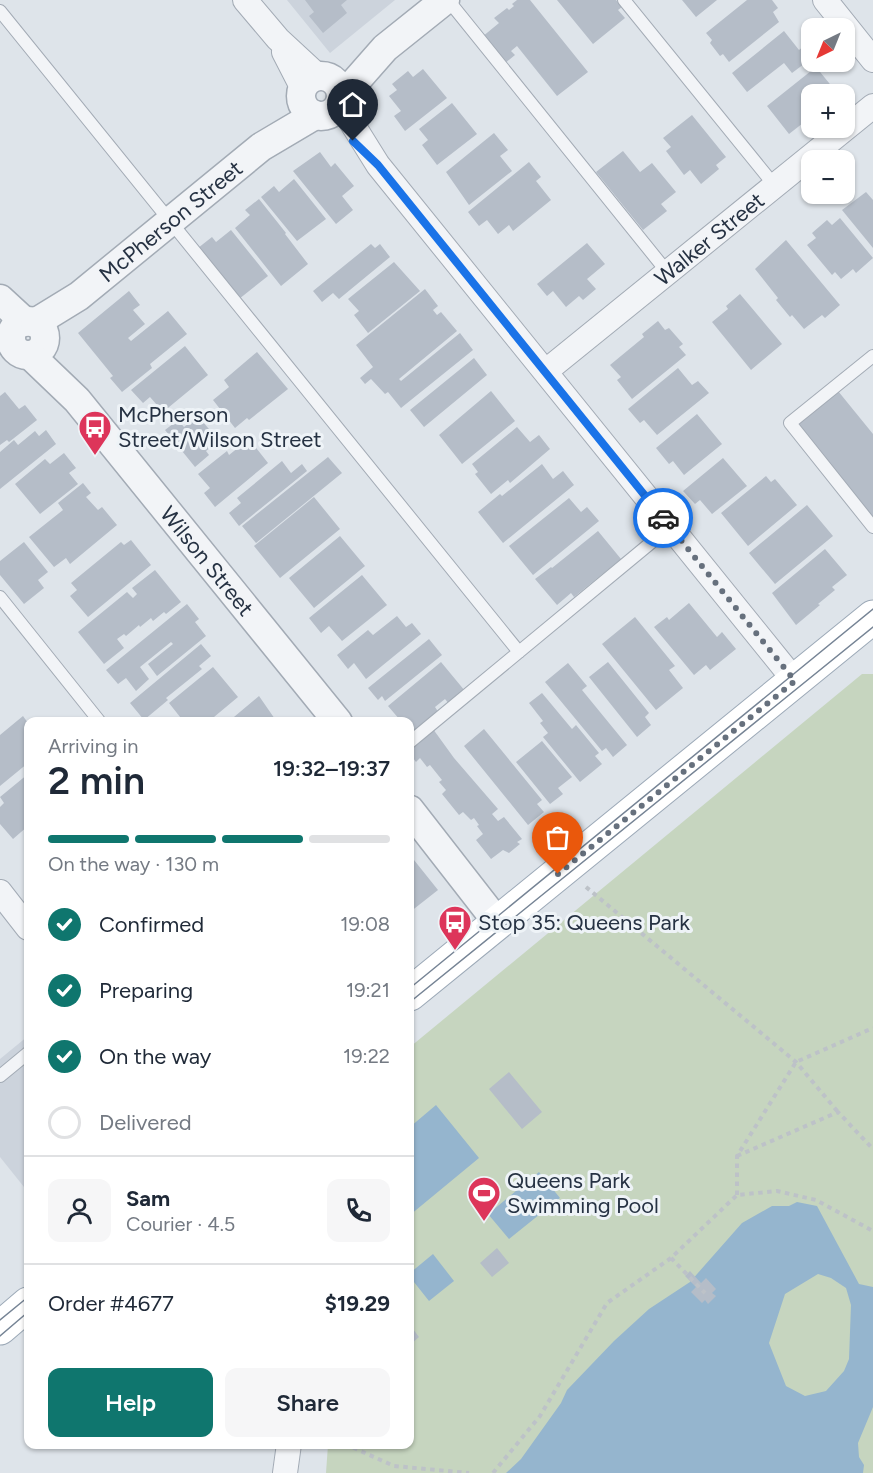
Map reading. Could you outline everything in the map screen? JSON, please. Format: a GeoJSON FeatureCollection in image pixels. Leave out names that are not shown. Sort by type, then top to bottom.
{"type":"FeatureCollection","features":[{"type":"Feature","properties":{"kind":"main road"},"geometry":{"type":"LineString","coordinates":[[414,991],[873,616]]}},
{"type":"Feature","properties":{"kind":"main road"},"geometry":{"type":"LineString","coordinates":[[0,1328],[24,1307]]}},
{"type":"Feature","properties":{"kind":"street"},"geometry":{"type":"LineString","coordinates":[[245,0],[278,39],[321,97],[546,371],[795,681]]}},
{"type":"Feature","properties":{"kind":"street","name":"McPherson Street"},"geometry":{"type":"LineString","coordinates":[[20,340],[172,222],[321,97],[447,0]]}},
{"type":"Feature","properties":{"kind":"street"},"geometry":{"type":"LineString","coordinates":[[825,0],[873,60]]}},
{"type":"Feature","properties":{"kind":"street","name":"Walker Street"},"geometry":{"type":"LineString","coordinates":[[546,371],[873,106]]}},
{"type":"Feature","properties":{"kind":"street","name":"Wilson Street"},"geometry":{"type":"LineString","coordinates":[[0,298],[20,340],[77,399],[334,717]]}},
{"type":"Feature","properties":{"kind":"street"},"geometry":{"type":"LineString","coordinates":[[414,815],[498,923]]}},
{"type":"Feature","properties":{"kind":"street"},"geometry":{"type":"LineString","coordinates":[[0,892],[24,923]]}},
{"type":"Feature","properties":{"kind":"street"},"geometry":{"type":"LineString","coordinates":[[285,1473],[288,1449]]}},
{"type":"Feature","properties":{"kind":"lane"},"geometry":{"type":"LineString","coordinates":[[447,0],[668,273]]}},
{"type":"Feature","properties":{"kind":"lane"},"geometry":{"type":"LineString","coordinates":[[624,0],[775,186]]}},
{"type":"Feature","properties":{"kind":"lane"},"geometry":{"type":"LineString","coordinates":[[0,11],[519,652]]}},
{"type":"Feature","properties":{"kind":"lane"},"geometry":{"type":"LineString","coordinates":[[873,356],[790,423],[873,527]]}},
{"type":"Feature","properties":{"kind":"lane"},"geometry":{"type":"LineString","coordinates":[[414,739],[670,527]]}},
{"type":"Feature","properties":{"kind":"lane"},"geometry":{"type":"LineString","coordinates":[[0,597],[96,717]]}},
{"type":"Feature","properties":{"kind":"lane"},"geometry":{"type":"LineString","coordinates":[[0,1076],[24,1056]]}},
{"type":"Feature","properties":{"kind":"path"},"geometry":{"type":"LineString","coordinates":[[585,886],[795,1062],[873,1149]]}},
{"type":"Feature","properties":{"kind":"path"},"geometry":{"type":"LineString","coordinates":[[737,1195],[736,1156],[795,1062],[873,1028]]}},
{"type":"Feature","properties":{"kind":"path"},"geometry":{"type":"LineString","coordinates":[[736,1156],[838,1112]]}},
{"type":"Feature","properties":{"kind":"path"},"geometry":{"type":"LineString","coordinates":[[493,1473],[540,1416],[607,1303],[671,1258],[737,1195],[777,1191],[816,1200],[873,1230]]}},
{"type":"Feature","properties":{"kind":"path"},"geometry":{"type":"LineString","coordinates":[[671,1258],[705,1293]]}},
{"type":"Feature","properties":{"kind":"path"},"geometry":{"type":"LineString","coordinates":[[356,1449],[394,1466],[469,1473]]}},
{"type":"Feature","properties":{"kind":"shaded area"},"geometry":{"type":"Polygon","coordinates":[[[287,0],[395,0],[330,53],[287,0]]]}},
{"type":"Feature","properties":{"kind":"shaded area"},"geometry":{"type":"Polygon","coordinates":[[[24,1039],[24,1187],[0,1157],[0,1059],[24,1039]]]}},
{"type":"Feature","properties":{"kind":"green space"},"geometry":{"type":"Polygon","coordinates":[[[862,674],[873,674],[873,1473],[326,1473],[328,1449],[414,1449],[414,1044],[862,674]]]}},
{"type":"Feature","properties":{"kind":"water"},"geometry":{"type":"Polygon","coordinates":[[[436,1105],[479,1158],[414,1212],[414,1124],[436,1105]]]}},
{"type":"Feature","properties":{"kind":"water"},"geometry":{"type":"Polygon","coordinates":[[[539,1172],[560,1198],[509,1239],[488,1214],[539,1172]]]}},
{"type":"Feature","properties":{"kind":"water"},"geometry":{"type":"Polygon","coordinates":[[[797,1202],[817,1206],[859,1284],[873,1287],[873,1407],[858,1443],[859,1457],[864,1465],[863,1473],[506,1473],[521,1459],[561,1403],[567,1390],[614,1341],[649,1309],[690,1282],[742,1223],[772,1206],[789,1206],[797,1202]],[[818,1274],[785,1294],[769,1343],[786,1386],[805,1396],[826,1391],[844,1371],[849,1359],[851,1305],[846,1288],[831,1278],[818,1274]]]}},
{"type":"Feature","properties":{"kind":"water"},"geometry":{"type":"Polygon","coordinates":[[[433,1254],[454,1281],[429,1301],[414,1282],[414,1270],[433,1254]]]}},
{"type":"Feature","properties":{"kind":"building"},"geometry":{"type":"Polygon","coordinates":[[[305,0],[347,0],[341,5],[347,13],[323,33],[309,16],[314,12],[305,0]]]}},
{"type":"Feature","properties":{"kind":"building"},"geometry":{"type":"Polygon","coordinates":[[[517,0],[530,0],[588,72],[557,96],[517,46],[511,51],[515,55],[504,64],[482,37],[499,23],[494,18],[507,8],[509,10],[517,0]]]}},
{"type":"Feature","properties":{"kind":"building"},"geometry":{"type":"Polygon","coordinates":[[[557,0],[616,0],[622,7],[618,10],[625,18],[593,44],[557,0]]]}},
{"type":"Feature","properties":{"kind":"building"},"geometry":{"type":"Polygon","coordinates":[[[682,0],[717,0],[696,17],[682,0]]]}},
{"type":"Feature","properties":{"kind":"building"},"geometry":{"type":"Polygon","coordinates":[[[747,0],[772,0],[778,8],[773,12],[779,22],[729,62],[723,54],[720,56],[706,33],[747,0]]]}},
{"type":"Feature","properties":{"kind":"building"},"geometry":{"type":"Polygon","coordinates":[[[784,31],[799,50],[801,48],[801,66],[792,73],[784,63],[747,92],[732,73],[784,31]]]}},
{"type":"Feature","properties":{"kind":"building"},"geometry":{"type":"Polygon","coordinates":[[[423,69],[447,98],[405,131],[394,116],[401,111],[389,96],[397,90],[392,84],[408,71],[413,77],[423,69]]]}},
{"type":"Feature","properties":{"kind":"building"},"geometry":{"type":"Polygon","coordinates":[[[810,72],[820,72],[830,84],[801,84],[801,125],[789,134],[767,106],[810,72]]]}},
{"type":"Feature","properties":{"kind":"building"},"geometry":{"type":"Polygon","coordinates":[[[452,103],[477,134],[437,165],[422,145],[428,140],[419,129],[452,103]]]}},
{"type":"Feature","properties":{"kind":"building"},"geometry":{"type":"Polygon","coordinates":[[[692,115],[726,157],[716,165],[719,169],[701,184],[690,170],[684,175],[666,151],[671,147],[663,138],[692,115]]]}},
{"type":"Feature","properties":{"kind":"building"},"geometry":{"type":"Polygon","coordinates":[[[494,133],[508,150],[500,156],[512,171],[469,205],[446,172],[494,133]]]}},
{"type":"Feature","properties":{"kind":"building"},"geometry":{"type":"Polygon","coordinates":[[[623,151],[640,172],[652,163],[676,192],[661,204],[667,211],[643,230],[596,172],[623,151]]]}},
{"type":"Feature","properties":{"kind":"building"},"geometry":{"type":"Polygon","coordinates":[[[320,152],[331,167],[335,163],[354,186],[342,196],[353,210],[336,224],[293,171],[320,152]]]}},
{"type":"Feature","properties":{"kind":"building"},"geometry":{"type":"Polygon","coordinates":[[[529,162],[541,177],[536,181],[551,200],[513,231],[509,225],[498,234],[487,220],[479,226],[468,212],[529,162]]]}},
{"type":"Feature","properties":{"kind":"building"},"geometry":{"type":"Polygon","coordinates":[[[294,179],[326,219],[297,241],[261,197],[274,186],[279,192],[294,179]]]}},
{"type":"Feature","properties":{"kind":"building"},"geometry":{"type":"Polygon","coordinates":[[[866,192],[873,200],[873,248],[842,210],[850,204],[855,204],[855,200],[866,192]]]}},
{"type":"Feature","properties":{"kind":"building"},"geometry":{"type":"Polygon","coordinates":[[[259,199],[308,264],[281,286],[235,228],[250,215],[245,210],[259,199]]]}},
{"type":"Feature","properties":{"kind":"building"},"geometry":{"type":"Polygon","coordinates":[[[840,218],[873,258],[856,273],[853,269],[841,279],[835,272],[832,275],[807,245],[816,238],[812,233],[827,220],[832,225],[840,218]]]}},
{"type":"Feature","properties":{"kind":"building"},"geometry":{"type":"Polygon","coordinates":[[[231,230],[268,276],[239,299],[198,248],[212,237],[216,242],[231,230]]]}},
{"type":"Feature","properties":{"kind":"building"},"geometry":{"type":"Polygon","coordinates":[[[786,240],[840,305],[825,318],[822,315],[804,329],[776,300],[778,298],[755,269],[786,240]]]}},
{"type":"Feature","properties":{"kind":"building"},"geometry":{"type":"Polygon","coordinates":[[[587,243],[605,264],[587,279],[596,289],[583,300],[579,296],[566,307],[553,291],[547,296],[537,284],[587,243]]]}},
{"type":"Feature","properties":{"kind":"building"},"geometry":{"type":"Polygon","coordinates":[[[371,244],[375,248],[380,244],[390,257],[339,299],[333,293],[322,302],[313,291],[371,244]]]}},
{"type":"Feature","properties":{"kind":"building"},"geometry":{"type":"Polygon","coordinates":[[[394,262],[420,291],[368,333],[354,315],[359,311],[348,299],[394,262]]]}},
{"type":"Feature","properties":{"kind":"building"},"geometry":{"type":"Polygon","coordinates":[[[425,289],[438,306],[433,310],[437,315],[441,312],[457,331],[399,379],[401,381],[460,333],[473,350],[401,408],[388,392],[385,394],[371,379],[365,384],[360,378],[373,367],[356,345],[425,289]]]}},
{"type":"Feature","properties":{"kind":"building"},"geometry":{"type":"Polygon","coordinates":[[[129,291],[140,305],[133,310],[145,324],[128,338],[131,341],[168,311],[187,334],[150,364],[152,368],[122,392],[110,378],[113,376],[78,333],[129,291]]]}},
{"type":"Feature","properties":{"kind":"building"},"geometry":{"type":"Polygon","coordinates":[[[740,294],[782,344],[751,370],[712,322],[728,309],[726,306],[740,294]]]}},
{"type":"Feature","properties":{"kind":"building"},"geometry":{"type":"Polygon","coordinates":[[[658,321],[665,330],[669,328],[683,344],[679,347],[686,355],[632,399],[617,380],[621,377],[610,365],[644,337],[642,334],[658,321]]]}},
{"type":"Feature","properties":{"kind":"building"},"geometry":{"type":"Polygon","coordinates":[[[185,346],[208,375],[163,412],[150,397],[143,403],[131,390],[185,346]]]}},
{"type":"Feature","properties":{"kind":"building"},"geometry":{"type":"Polygon","coordinates":[[[257,352],[288,389],[249,420],[247,418],[235,428],[213,400],[229,387],[224,380],[257,352]]]}},
{"type":"Feature","properties":{"kind":"building"},"geometry":{"type":"Polygon","coordinates":[[[474,358],[487,375],[424,427],[410,410],[474,358]]]}},
{"type":"Feature","properties":{"kind":"building"},"geometry":{"type":"Polygon","coordinates":[[[678,368],[692,385],[698,381],[709,393],[657,435],[644,420],[640,423],[628,409],[678,368]]]}},
{"type":"Feature","properties":{"kind":"building"},"geometry":{"type":"Polygon","coordinates":[[[491,391],[515,421],[462,464],[439,435],[491,391]]]}},
{"type":"Feature","properties":{"kind":"building"},"geometry":{"type":"Polygon","coordinates":[[[838,391],[873,434],[873,518],[797,425],[838,391]]]}},
{"type":"Feature","properties":{"kind":"building"},"geometry":{"type":"Polygon","coordinates":[[[5,392],[19,409],[25,405],[37,420],[9,442],[7,440],[0,445],[0,396],[5,392]]]}},
{"type":"Feature","properties":{"kind":"building"},"geometry":{"type":"Polygon","coordinates":[[[697,414],[722,444],[684,475],[673,461],[669,464],[656,448],[697,414]]]}},
{"type":"Feature","properties":{"kind":"building"},"geometry":{"type":"Polygon","coordinates":[[[198,416],[219,441],[206,451],[209,455],[195,467],[165,430],[178,420],[184,427],[198,416]]]}},
{"type":"Feature","properties":{"kind":"building"},"geometry":{"type":"Polygon","coordinates":[[[517,427],[530,442],[539,435],[550,449],[510,483],[508,480],[491,494],[475,474],[478,472],[472,464],[517,427]]]}},
{"type":"Feature","properties":{"kind":"building"},"geometry":{"type":"Polygon","coordinates":[[[46,430],[56,444],[0,489],[0,452],[14,440],[18,445],[35,431],[39,436],[46,430]]]}},
{"type":"Feature","properties":{"kind":"building"},"geometry":{"type":"Polygon","coordinates":[[[244,443],[249,448],[253,444],[268,463],[215,507],[204,493],[210,488],[198,474],[227,451],[229,455],[244,443]]]}},
{"type":"Feature","properties":{"kind":"building"},"geometry":{"type":"Polygon","coordinates":[[[64,453],[76,468],[69,473],[78,484],[40,514],[15,484],[45,459],[50,464],[64,453]]]}},
{"type":"Feature","properties":{"kind":"building"},"geometry":{"type":"Polygon","coordinates":[[[328,457],[342,473],[256,543],[242,526],[328,457]]]}},
{"type":"Feature","properties":{"kind":"building"},"geometry":{"type":"Polygon","coordinates":[[[723,458],[747,486],[712,514],[700,500],[695,504],[683,491],[723,458]]]}},
{"type":"Feature","properties":{"kind":"building"},"geometry":{"type":"Polygon","coordinates":[[[282,461],[291,473],[302,464],[307,471],[239,526],[229,513],[241,503],[237,498],[282,461]]]}},
{"type":"Feature","properties":{"kind":"building"},"geometry":{"type":"Polygon","coordinates":[[[542,464],[553,479],[563,471],[574,485],[503,543],[478,512],[542,464]]]}},
{"type":"Feature","properties":{"kind":"building"},"geometry":{"type":"Polygon","coordinates":[[[766,476],[771,482],[775,479],[797,505],[748,546],[721,513],[766,476]]]}},
{"type":"Feature","properties":{"kind":"building"},"geometry":{"type":"Polygon","coordinates":[[[83,483],[91,493],[86,497],[98,510],[102,507],[117,525],[70,564],[66,558],[54,567],[29,537],[63,510],[58,503],[83,483]]]}},
{"type":"Feature","properties":{"kind":"building"},"geometry":{"type":"Polygon","coordinates":[[[314,497],[340,529],[280,578],[254,546],[314,497]]]}},
{"type":"Feature","properties":{"kind":"building"},"geometry":{"type":"Polygon","coordinates":[[[569,498],[581,512],[587,507],[599,521],[533,575],[509,546],[569,498]]]}},
{"type":"Feature","properties":{"kind":"building"},"geometry":{"type":"Polygon","coordinates":[[[807,505],[833,536],[775,584],[749,553],[807,505]]]}},
{"type":"Feature","properties":{"kind":"building"},"geometry":{"type":"Polygon","coordinates":[[[598,531],[621,559],[574,597],[571,593],[557,605],[535,579],[598,531]]]}},
{"type":"Feature","properties":{"kind":"building"},"geometry":{"type":"Polygon","coordinates":[[[340,536],[365,566],[314,608],[289,578],[340,536]]]}},
{"type":"Feature","properties":{"kind":"building"},"geometry":{"type":"Polygon","coordinates":[[[131,540],[151,565],[88,617],[70,596],[77,590],[71,583],[121,542],[124,545],[131,540]]]}},
{"type":"Feature","properties":{"kind":"building"},"geometry":{"type":"Polygon","coordinates":[[[24,542],[48,572],[38,580],[44,588],[24,604],[0,575],[0,561],[24,542]]]}},
{"type":"Feature","properties":{"kind":"building"},"geometry":{"type":"Polygon","coordinates":[[[825,549],[847,575],[832,587],[835,590],[818,604],[820,605],[796,625],[772,593],[825,549]]]}},
{"type":"Feature","properties":{"kind":"building"},"geometry":{"type":"Polygon","coordinates":[[[155,570],[181,602],[166,614],[164,612],[153,621],[151,618],[126,636],[124,634],[117,639],[124,648],[104,664],[78,632],[127,592],[133,598],[137,594],[132,588],[155,570]]]}},
{"type":"Feature","properties":{"kind":"building"},"geometry":{"type":"Polygon","coordinates":[[[362,575],[387,605],[342,641],[329,626],[321,633],[309,618],[362,575]]]}},
{"type":"Feature","properties":{"kind":"building"},"geometry":{"type":"Polygon","coordinates":[[[689,603],[717,637],[722,632],[736,649],[710,670],[706,665],[694,675],[654,627],[667,617],[669,620],[689,603]]]}},
{"type":"Feature","properties":{"kind":"building"},"geometry":{"type":"Polygon","coordinates":[[[187,604],[199,619],[195,622],[206,636],[157,676],[148,664],[173,644],[171,642],[140,667],[149,679],[136,691],[126,678],[118,684],[106,670],[187,604]]]}},
{"type":"Feature","properties":{"kind":"building"},"geometry":{"type":"Polygon","coordinates":[[[397,616],[406,627],[412,623],[421,634],[366,679],[354,663],[348,669],[337,655],[368,630],[373,635],[397,616]]]}},
{"type":"Feature","properties":{"kind":"building"},"geometry":{"type":"Polygon","coordinates":[[[635,617],[675,666],[669,670],[683,688],[656,710],[602,644],[635,617]]]}},
{"type":"Feature","properties":{"kind":"building"},"geometry":{"type":"Polygon","coordinates":[[[429,639],[442,655],[385,701],[382,696],[378,700],[368,688],[429,639]]]}},
{"type":"Feature","properties":{"kind":"building"},"geometry":{"type":"Polygon","coordinates":[[[201,644],[211,656],[199,666],[202,669],[166,698],[168,700],[148,717],[142,717],[130,703],[201,644]]]}},
{"type":"Feature","properties":{"kind":"building"},"geometry":{"type":"Polygon","coordinates":[[[441,662],[465,691],[449,704],[445,699],[435,707],[439,713],[414,733],[414,717],[397,717],[388,706],[441,662]]]}},
{"type":"Feature","properties":{"kind":"building"},"geometry":{"type":"Polygon","coordinates":[[[608,662],[649,713],[645,717],[651,725],[637,737],[589,677],[608,662]]]}},
{"type":"Feature","properties":{"kind":"building"},"geometry":{"type":"Polygon","coordinates":[[[568,663],[587,686],[582,690],[627,745],[613,757],[606,748],[602,751],[545,682],[568,663]]]}},
{"type":"Feature","properties":{"kind":"building"},"geometry":{"type":"Polygon","coordinates":[[[213,667],[238,697],[214,717],[180,717],[169,703],[213,667]]]}},
{"type":"Feature","properties":{"kind":"building"},"geometry":{"type":"Polygon","coordinates":[[[542,693],[572,729],[576,725],[599,753],[595,756],[602,764],[580,782],[543,737],[548,733],[540,723],[543,721],[529,703],[542,693]]]}},
{"type":"Feature","properties":{"kind":"building"},"geometry":{"type":"Polygon","coordinates":[[[259,696],[274,717],[234,717],[259,696]]]}},
{"type":"Feature","properties":{"kind":"building"},"geometry":{"type":"Polygon","coordinates":[[[23,716],[24,766],[0,786],[0,735],[23,716]]]}},
{"type":"Feature","properties":{"kind":"building"},"geometry":{"type":"Polygon","coordinates":[[[433,729],[454,758],[498,809],[492,814],[498,821],[504,817],[522,839],[517,842],[520,844],[509,853],[503,850],[491,859],[476,840],[483,834],[477,826],[479,825],[474,818],[471,820],[463,812],[459,815],[442,794],[446,790],[439,782],[442,780],[430,765],[427,767],[420,758],[416,762],[414,745],[433,729]]]}},
{"type":"Feature","properties":{"kind":"building"},"geometry":{"type":"Polygon","coordinates":[[[484,729],[542,800],[537,804],[544,812],[528,825],[464,746],[484,729]]]}},
{"type":"Feature","properties":{"kind":"building"},"geometry":{"type":"Polygon","coordinates":[[[542,741],[572,777],[558,788],[563,794],[550,804],[516,762],[542,741]]]}},
{"type":"Feature","properties":{"kind":"building"},"geometry":{"type":"Polygon","coordinates":[[[24,777],[24,829],[13,839],[0,824],[0,807],[4,803],[0,797],[24,777]]]}},
{"type":"Feature","properties":{"kind":"building"},"geometry":{"type":"Polygon","coordinates":[[[414,860],[438,890],[414,909],[414,860]]]}},
{"type":"Feature","properties":{"kind":"building"},"geometry":{"type":"Polygon","coordinates":[[[509,1072],[542,1112],[522,1129],[489,1089],[509,1072]]]}},
{"type":"Feature","properties":{"kind":"building"},"geometry":{"type":"Polygon","coordinates":[[[497,1248],[509,1263],[492,1277],[480,1263],[497,1248]]]}},
{"type":"Feature","properties":{"kind":"building"},"geometry":{"type":"Polygon","coordinates":[[[690,1271],[701,1283],[706,1278],[716,1289],[712,1293],[716,1296],[708,1304],[705,1300],[702,1303],[691,1292],[696,1287],[685,1276],[690,1271]]]}},
{"type":"Feature","properties":{"kind":"building"},"geometry":{"type":"Polygon","coordinates":[[[414,1330],[419,1337],[414,1341],[414,1330]]]}},
{"type":"Feature","properties":{"kind":"tram line"},"geometry":{"type":"LineString","coordinates":[[414,985],[873,609]]}},
{"type":"Feature","properties":{"kind":"tram line"},"geometry":{"type":"LineString","coordinates":[[414,999],[873,627]]}},
{"type":"Feature","properties":{"kind":"tram line"},"geometry":{"type":"LineString","coordinates":[[0,1320],[24,1300]]}},
{"type":"Feature","properties":{"kind":"tram line"},"geometry":{"type":"LineString","coordinates":[[0,1336],[24,1315]]}},
{"type":"Feature","properties":{"kind":"way so far"},"geometry":{"type":"LineString","coordinates":[[558,874],[795,681],[663,518]]}},
{"type":"Feature","properties":{"kind":"place","name":"McPherson Street/Wilson Street"},"geometry":{"type":"Point","coordinates":[95,456]}},
{"type":"Feature","properties":{"kind":"place","name":"Stop 35: Queens Park"},"geometry":{"type":"Point","coordinates":[455,951]}},
{"type":"Feature","properties":{"kind":"place","name":"Queens Park Swimming Pool"},"geometry":{"type":"Point","coordinates":[484,1222]}},
{"type":"Feature","properties":{"kind":"route"},"geometry":{"type":"LineString","coordinates":[[353,141],[378,165],[663,518]]}}]}
